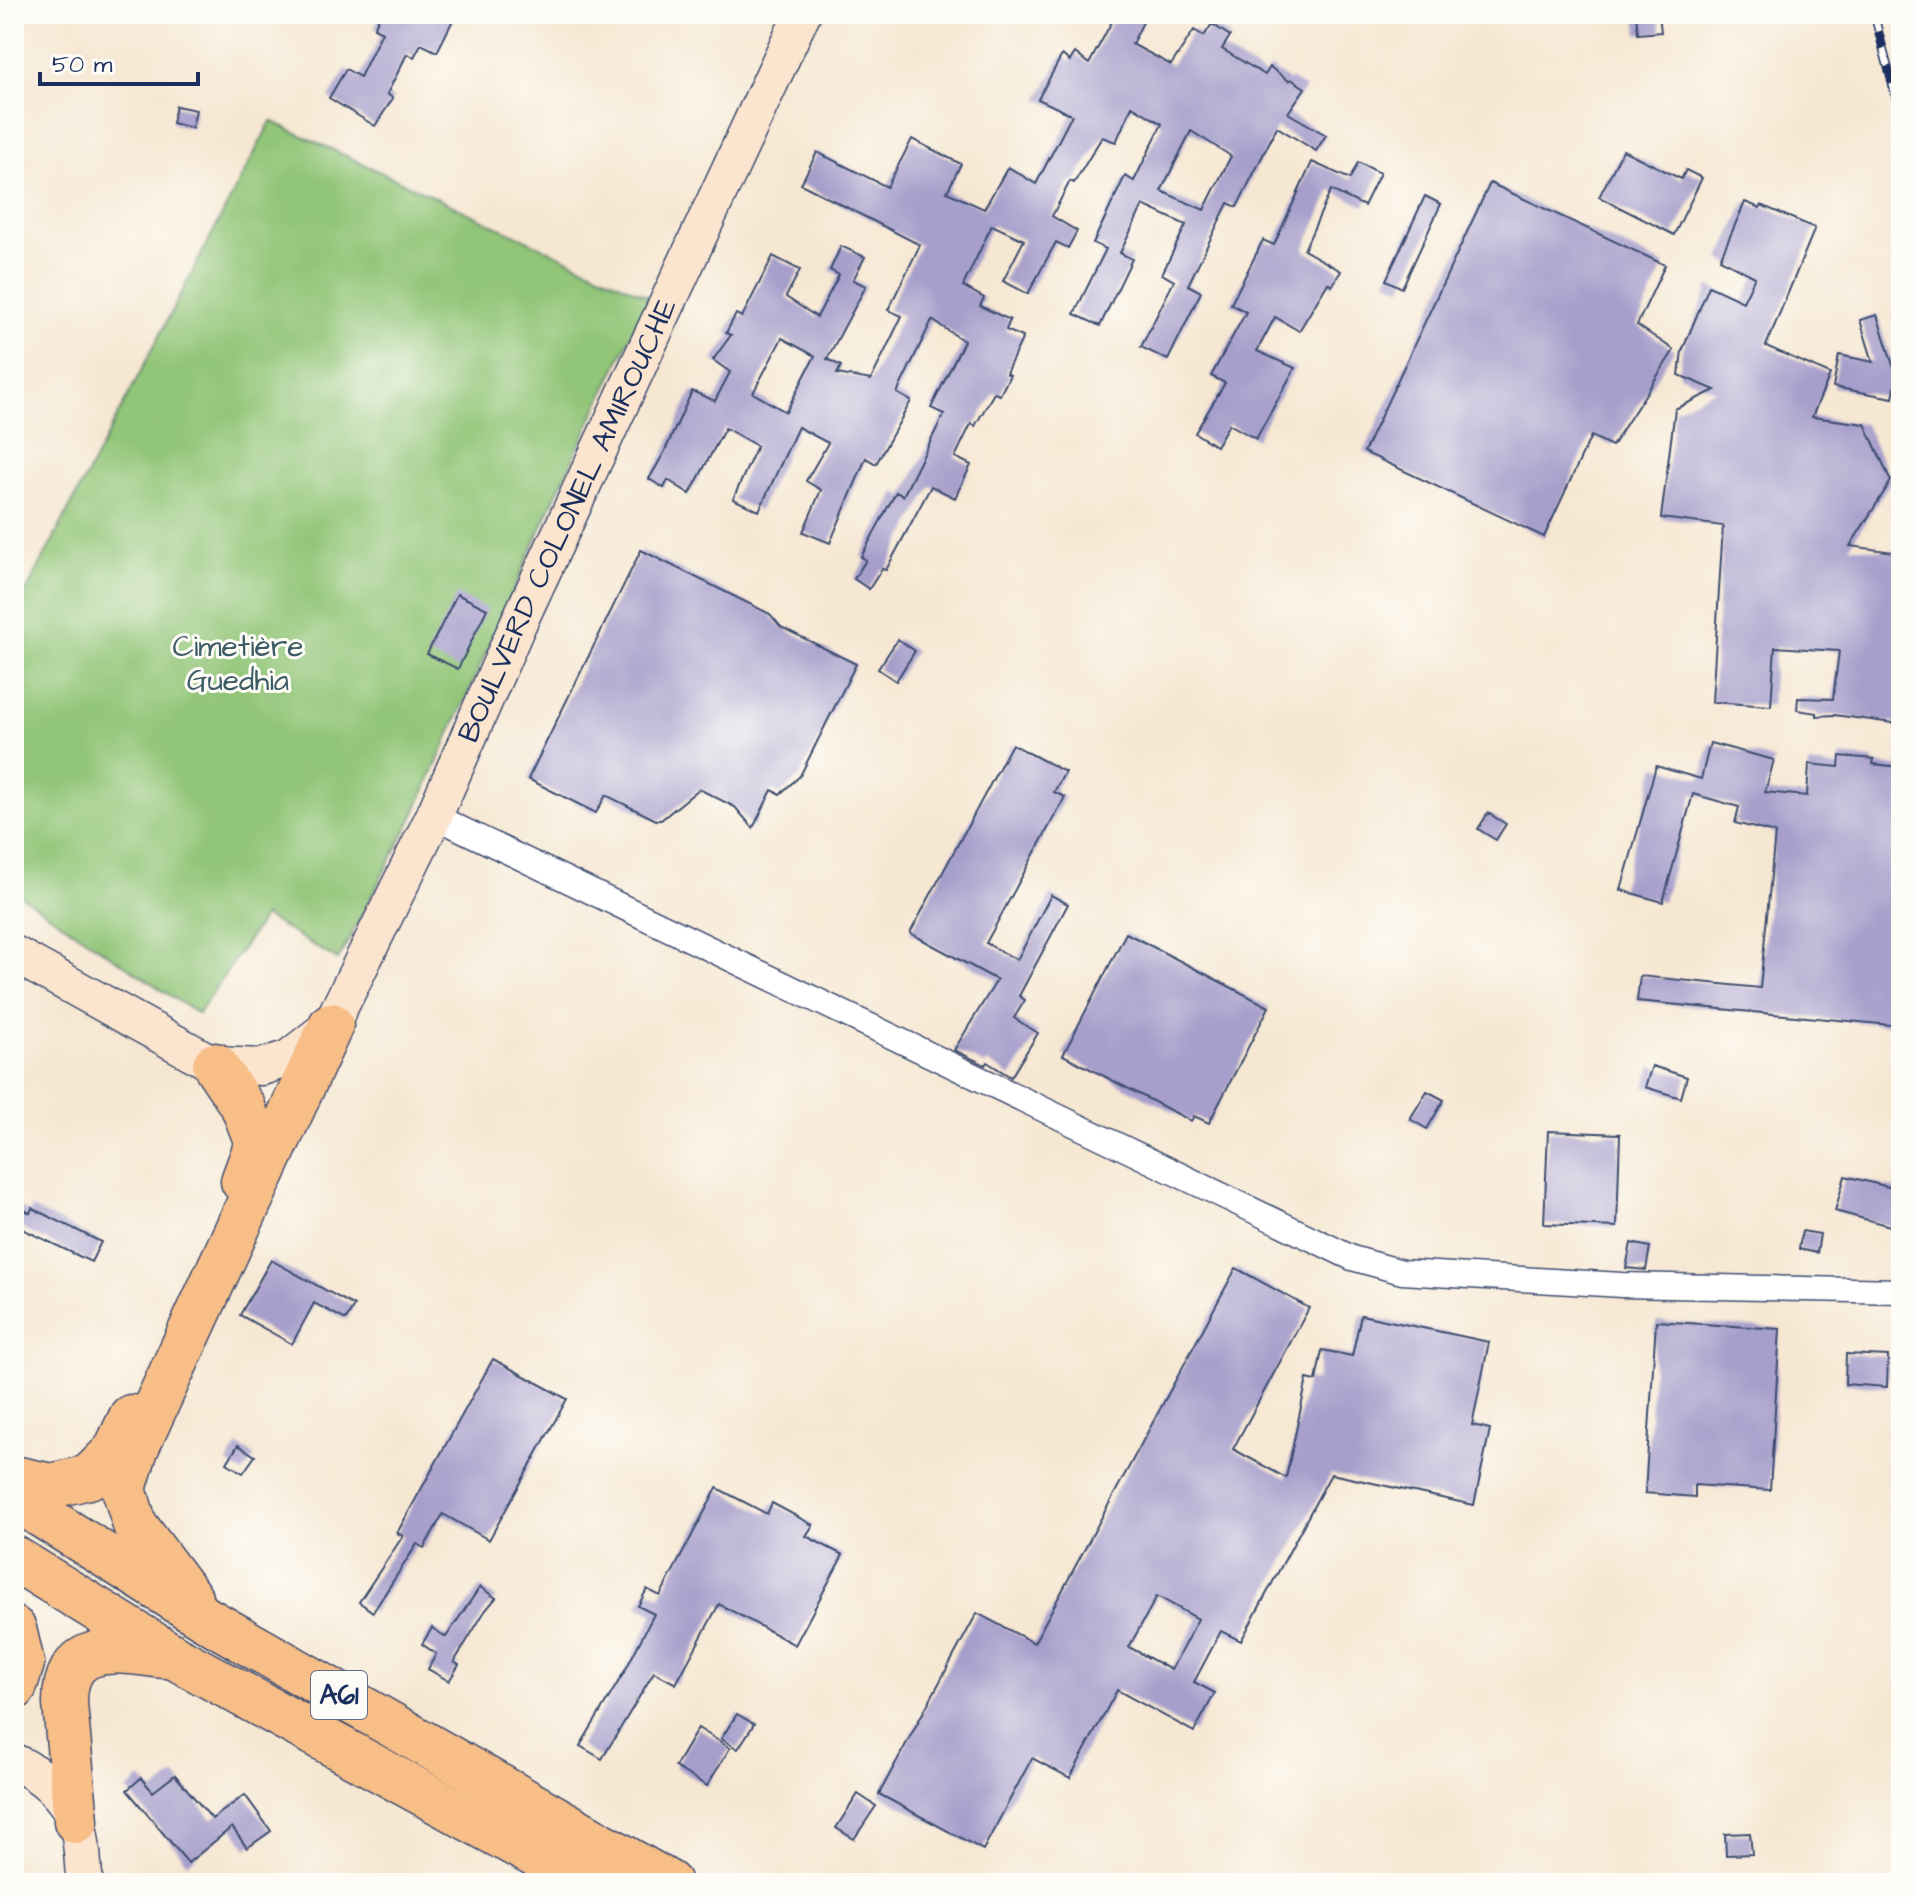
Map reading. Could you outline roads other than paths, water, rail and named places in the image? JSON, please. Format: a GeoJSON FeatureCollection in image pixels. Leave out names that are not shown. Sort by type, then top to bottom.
{"type":"FeatureCollection","features":[{"type":"Feature","properties":{"kind":"highway"},"geometry":{"type":"LineString","coordinates":[[206,1619],[135,1525],[124,1489],[136,1449],[331,1025]]}},
{"type":"Feature","properties":{"kind":"highway"},"geometry":{"type":"LineString","coordinates":[[14,1478],[51,1486],[89,1477],[115,1451],[238,1194],[257,1143],[243,1107],[215,1065]]}},
{"type":"Feature","properties":{"kind":"highway","name":"A61"},"geometry":{"type":"LineString","coordinates":[[14,1498],[206,1619],[669,1883]]}},
{"type":"Feature","properties":{"kind":"highway","name":"A61"},"geometry":{"type":"LineString","coordinates":[[14,1558],[174,1657],[586,1883]]}},
{"type":"Feature","properties":{"kind":"highway"},"geometry":{"type":"LineString","coordinates":[[14,1629],[22,1663],[14,1688]]}},
{"type":"Feature","properties":{"kind":"highway"},"geometry":{"type":"LineString","coordinates":[[76,1821],[65,1704],[65,1687],[71,1671],[83,1659],[98,1651],[174,1657]]}},
{"type":"Feature","properties":{"kind":"main road","name":"BOULVERD COLONEL AMIROUCHE"},"geometry":{"type":"LineString","coordinates":[[331,1025],[434,816],[518,624],[802,14]]}},
{"type":"Feature","properties":{"kind":"main road"},"geometry":{"type":"LineString","coordinates":[[14,954],[215,1065],[262,1067],[289,1058],[331,1025]]}},
{"type":"Feature","properties":{"kind":"main road"},"geometry":{"type":"LineString","coordinates":[[14,1762],[42,1777],[76,1821],[85,1883]]}},
{"type":"Feature","properties":{"kind":"street"},"geometry":{"type":"LineString","coordinates":[[434,816],[1352,1258],[1381,1268],[1402,1272],[1622,1285],[1901,1291]]}},
{"type":"Feature","properties":{"kind":"railway"},"geometry":{"type":"LineString","coordinates":[[1874,14],[1901,117]]}},
{"type":"Feature","properties":{"kind":"park label","name":"Cimetière Guedhia"},"geometry":{"type":"Point","coordinates":[238,664]}}]}
